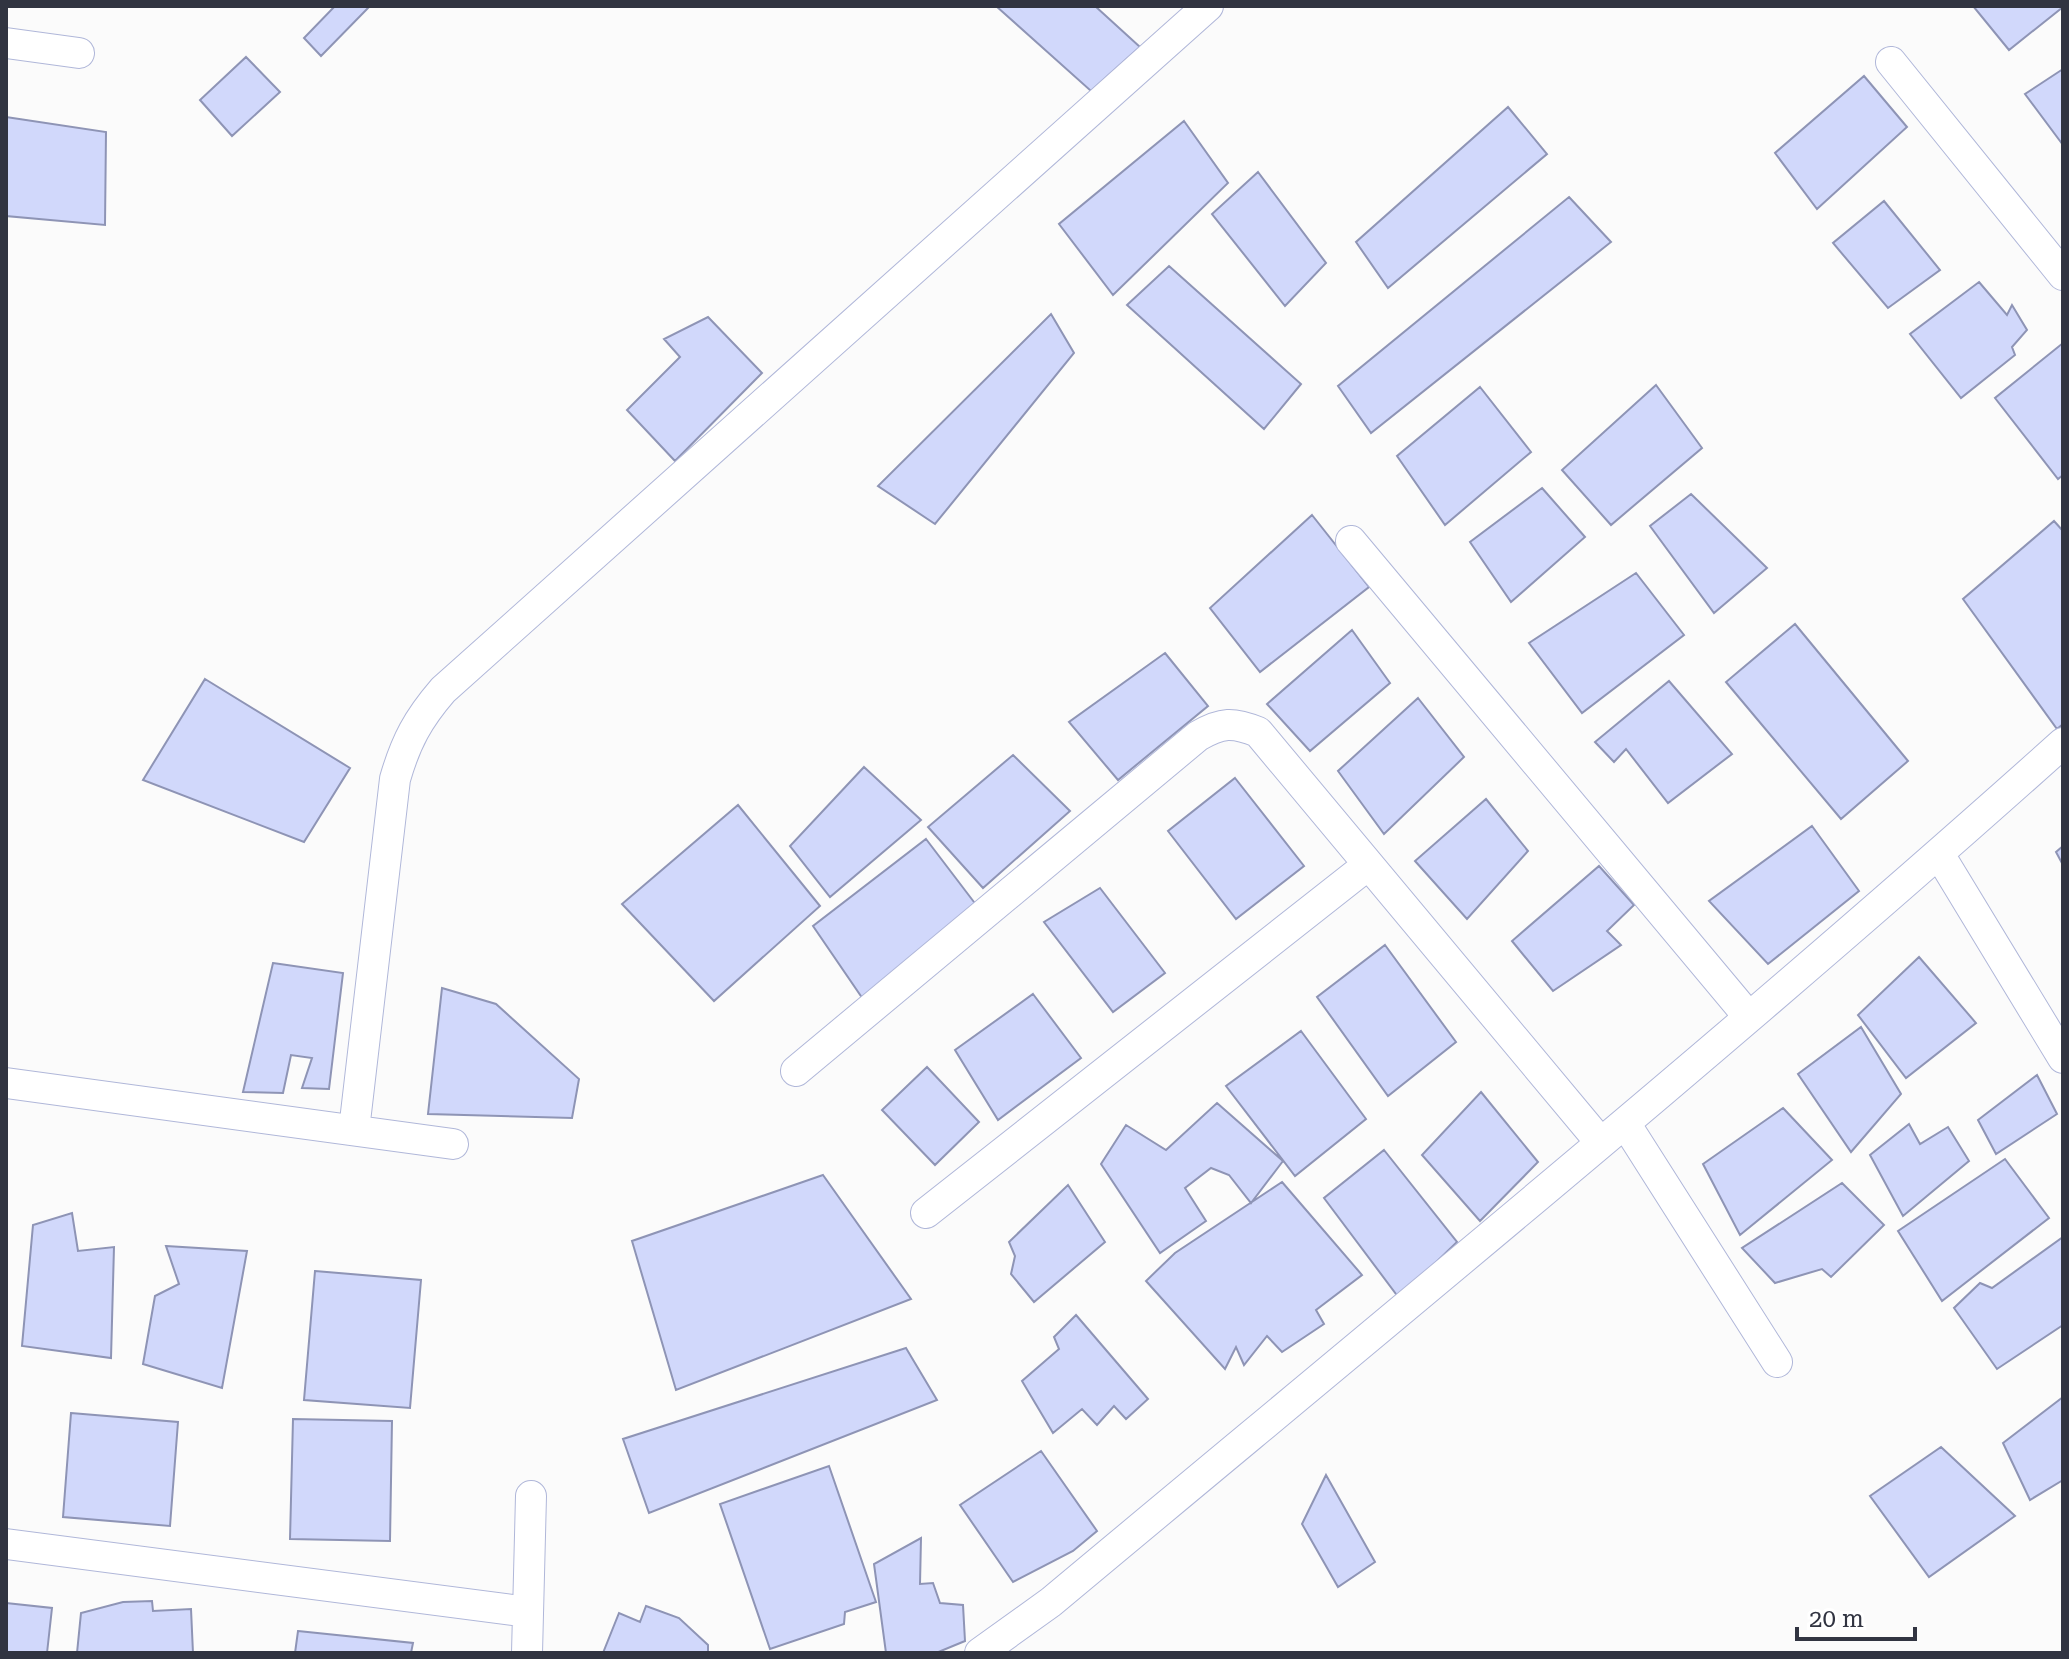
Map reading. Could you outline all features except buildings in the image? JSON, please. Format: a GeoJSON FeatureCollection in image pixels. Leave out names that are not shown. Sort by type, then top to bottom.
{"type":"FeatureCollection","features":[{"type":"Feature","properties":{"kind":"street"},"geometry":{"type":"LineString","coordinates":[[354,1130],[395,779],[404,747],[420,717],[443,690],[1208,6]]}},
{"type":"Feature","properties":{"kind":"street"},"geometry":{"type":"LineString","coordinates":[[6,43],[79,53]]}},
{"type":"Feature","properties":{"kind":"street"},"geometry":{"type":"LineString","coordinates":[[1891,62],[2063,275]]}},
{"type":"Feature","properties":{"kind":"street"},"geometry":{"type":"LineString","coordinates":[[1351,541],[1749,1017]]}},
{"type":"Feature","properties":{"kind":"street"},"geometry":{"type":"LineString","coordinates":[[796,1071],[1198,736],[1216,726],[1239,724],[1258,732],[1601,1143]]}},
{"type":"Feature","properties":{"kind":"street"},"geometry":{"type":"LineString","coordinates":[[980,1653],[1051,1602],[1625,1123],[1939,854],[2063,743]]}},
{"type":"Feature","properties":{"kind":"street"},"geometry":{"type":"LineString","coordinates":[[1939,854],[2063,1058]]}},
{"type":"Feature","properties":{"kind":"street"},"geometry":{"type":"LineString","coordinates":[[926,1213],[1368,865]]}},
{"type":"Feature","properties":{"kind":"street"},"geometry":{"type":"LineString","coordinates":[[6,1083],[453,1144]]}},
{"type":"Feature","properties":{"kind":"street"},"geometry":{"type":"LineString","coordinates":[[1625,1123],[1777,1362]]}},
{"type":"Feature","properties":{"kind":"street"},"geometry":{"type":"LineString","coordinates":[[527,1653],[531,1496]]}},
{"type":"Feature","properties":{"kind":"street"},"geometry":{"type":"LineString","coordinates":[[6,1544],[528,1612]]}}]}
